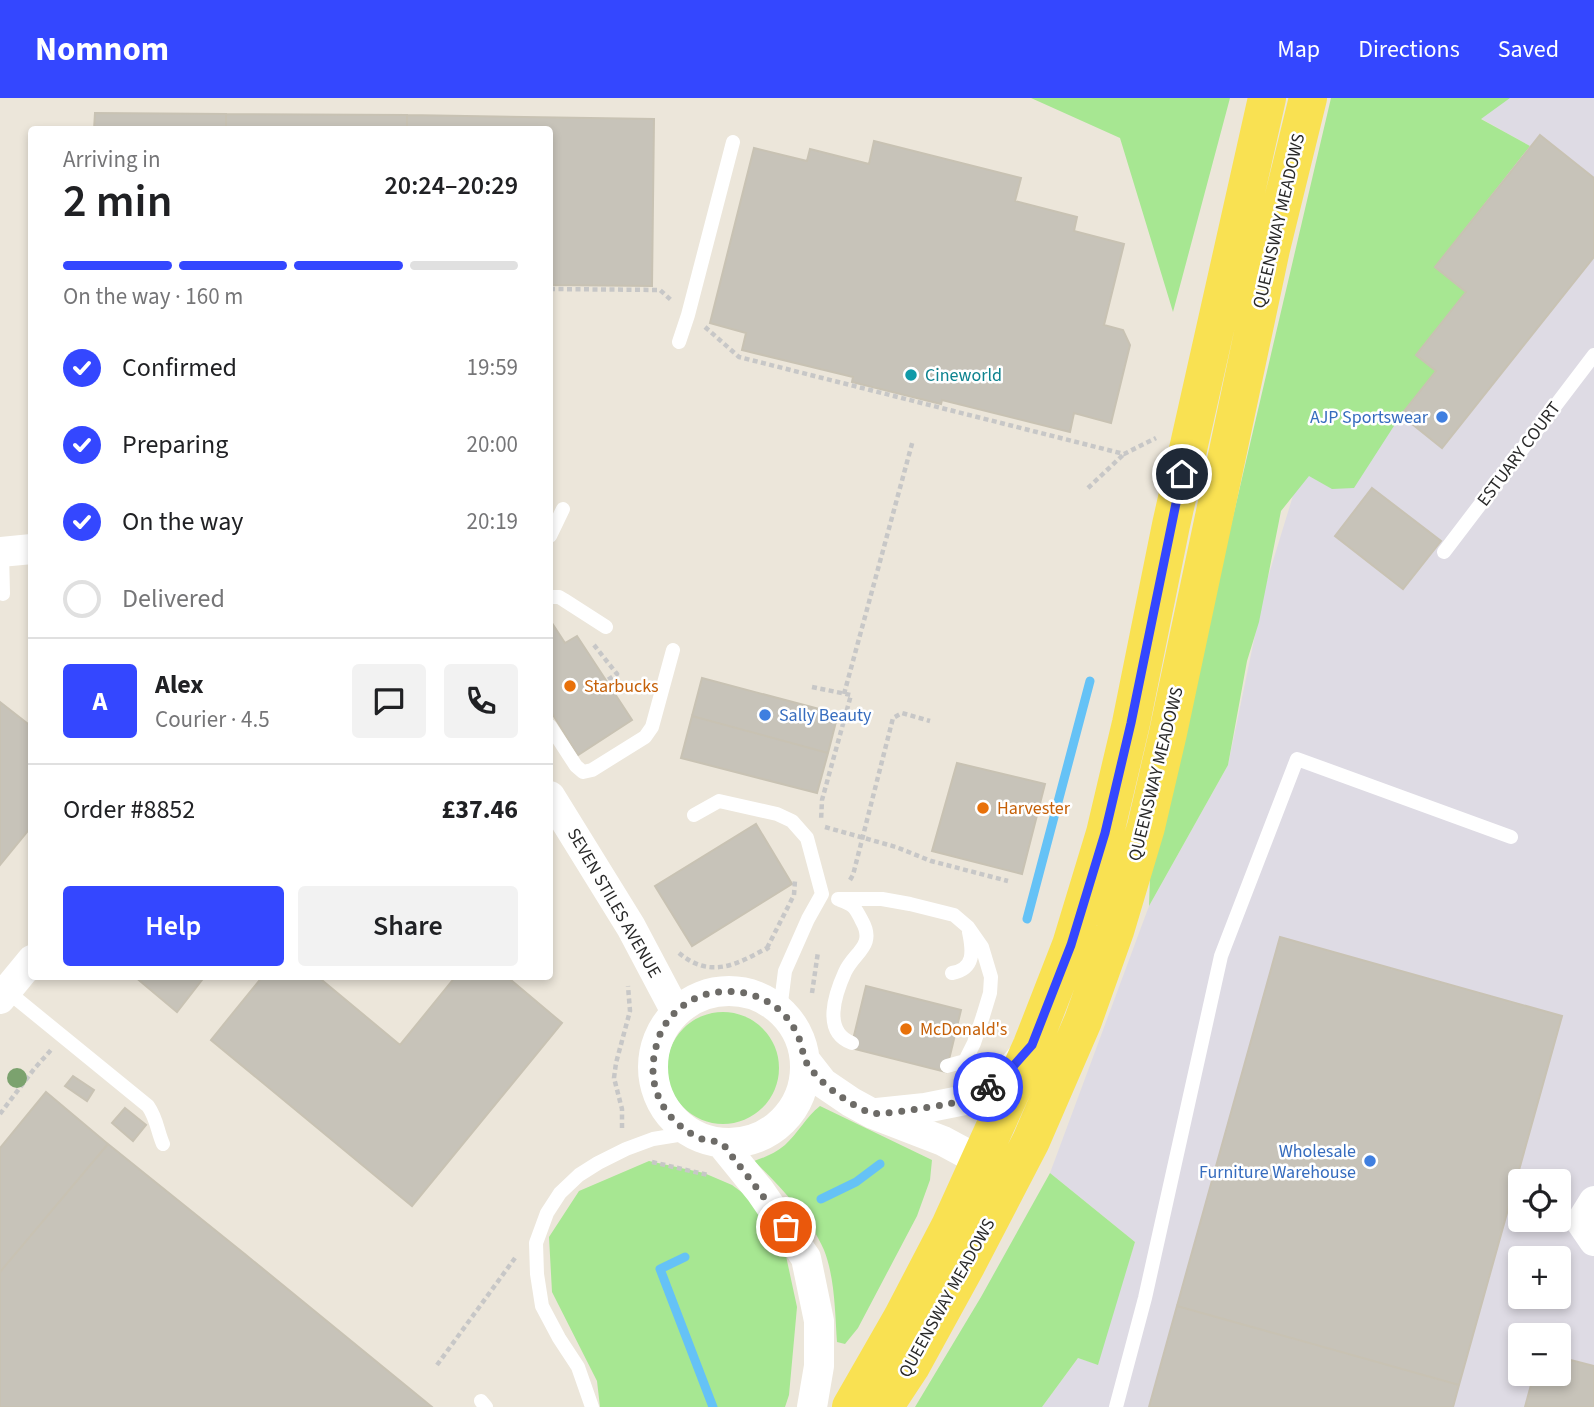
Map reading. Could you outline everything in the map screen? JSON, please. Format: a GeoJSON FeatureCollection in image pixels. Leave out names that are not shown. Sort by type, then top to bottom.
{"type":"FeatureCollection","features":[{"type":"Feature","properties":{"kind":"main road","name":"QUEENSWAY MEADOWS"},"geometry":{"type":"LineString","coordinates":[[851,1407],[950,1227],[1032,1045],[1071,945],[1105,833],[1131,723],[1171,525],[1267,98]]}},
{"type":"Feature","properties":{"kind":"main road","name":"QUEENSWAY MEADOWS"},"geometry":{"type":"LineString","coordinates":[[884,1407],[911,1366],[1031,1141],[1083,1021],[1115,931],[1146,827],[1168,733],[1271,249],[1308,98]]}},
{"type":"Feature","properties":{"kind":"street"},"geometry":{"type":"LineString","coordinates":[[1,552],[28,549]]}},
{"type":"Feature","properties":{"kind":"street","name":"SEVEN STILES AVENUE"},"geometry":{"type":"LineString","coordinates":[[553,801],[617,904],[676,1012]]}},
{"type":"Feature","properties":{"kind":"street"},"geometry":{"type":"LineString","coordinates":[[3,995],[28,965]]}},
{"type":"Feature","properties":{"kind":"street"},"geometry":{"type":"LineString","coordinates":[[716,991],[739,991],[761,998],[780,1010],[801,1041],[805,1060],[799,1097],[789,1114],[768,1133],[743,1142],[721,1143],[690,1133],[672,1118],[659,1098],[653,1076],[657,1041],[676,1012],[694,998],[716,991]]}},
{"type":"Feature","properties":{"kind":"street"},"geometry":{"type":"LineString","coordinates":[[873,1114],[965,1100],[1001,1080],[1032,1045]]}},
{"type":"Feature","properties":{"kind":"street"},"geometry":{"type":"LineString","coordinates":[[805,1060],[824,1083],[851,1102],[873,1114],[943,1141],[995,1169],[996,1196],[976,1247]]}},
{"type":"Feature","properties":{"kind":"street"},"geometry":{"type":"LineString","coordinates":[[721,1143],[760,1191],[806,1258],[819,1321],[819,1366],[812,1407]]}},
{"type":"Feature","properties":{"kind":"street"},"geometry":{"type":"LineString","coordinates":[[1594,1201],[1581,1222],[1594,1241]]}},
{"type":"Feature","properties":{"kind":"lane"},"geometry":{"type":"LineString","coordinates":[[679,342],[733,142]]}},
{"type":"Feature","properties":{"kind":"lane","name":"ESTUARY COURT"},"geometry":{"type":"LineString","coordinates":[[1444,552],[1594,355]]}},
{"type":"Feature","properties":{"kind":"lane"},"geometry":{"type":"LineString","coordinates":[[553,530],[563,509]]}},
{"type":"Feature","properties":{"kind":"lane"},"geometry":{"type":"LineString","coordinates":[[1,552],[3,594]]}},
{"type":"Feature","properties":{"kind":"lane"},"geometry":{"type":"LineString","coordinates":[[553,597],[559,597],[606,627]]}},
{"type":"Feature","properties":{"kind":"lane"},"geometry":{"type":"LineString","coordinates":[[553,731],[576,766],[583,772],[592,770],[645,737],[652,727],[673,650]]}},
{"type":"Feature","properties":{"kind":"lane"},"geometry":{"type":"LineString","coordinates":[[1116,1407],[1145,1298],[1221,956],[1297,759],[1511,837]]}},
{"type":"Feature","properties":{"kind":"lane"},"geometry":{"type":"LineString","coordinates":[[694,815],[719,801],[776,814],[792,821],[807,838],[822,894],[785,971],[780,1010]]}},
{"type":"Feature","properties":{"kind":"lane"},"geometry":{"type":"LineString","coordinates":[[822,894],[854,905],[867,929],[863,949],[846,969],[834,999],[834,1026],[844,1040],[852,1043]]}},
{"type":"Feature","properties":{"kind":"lane"},"geometry":{"type":"LineString","coordinates":[[838,899],[882,899],[954,915],[968,927],[982,947],[991,977],[990,993],[974,1043],[965,1061],[947,1066]]}},
{"type":"Feature","properties":{"kind":"lane"},"geometry":{"type":"LineString","coordinates":[[953,972],[962,971],[970,963],[972,947],[968,927]]}},
{"type":"Feature","properties":{"kind":"lane"},"geometry":{"type":"LineString","coordinates":[[3,995],[63,1036],[148,1105],[155,1116],[163,1144]]}},
{"type":"Feature","properties":{"kind":"lane"},"geometry":{"type":"LineString","coordinates":[[592,1407],[578,1367],[542,1306],[536,1243],[547,1213],[560,1192],[579,1175],[642,1143],[690,1133]]}},
{"type":"Feature","properties":{"kind":"path"},"geometry":{"type":"LineString","coordinates":[[553,289],[660,290],[739,357],[1124,454]]}},
{"type":"Feature","properties":{"kind":"path"},"geometry":{"type":"LineString","coordinates":[[1088,488],[1124,454],[1158,437]]}},
{"type":"Feature","properties":{"kind":"path"},"geometry":{"type":"LineString","coordinates":[[844,694],[913,440]]}},
{"type":"Feature","properties":{"kind":"path"},"geometry":{"type":"LineString","coordinates":[[812,687],[851,695],[822,800],[821,825],[896,847],[931,861],[1008,881]]}},
{"type":"Feature","properties":{"kind":"path"},"geometry":{"type":"LineString","coordinates":[[838,899],[853,876],[893,718],[902,713],[930,721]]}},
{"type":"Feature","properties":{"kind":"path"},"geometry":{"type":"LineString","coordinates":[[620,1131],[623,1125],[622,1108],[614,1078],[630,1011],[625,968],[669,941],[690,962],[704,968],[743,961],[767,948],[794,895],[796,872]]}},
{"type":"Feature","properties":{"kind":"path"},"geometry":{"type":"LineString","coordinates":[[767,948],[785,971]]}},
{"type":"Feature","properties":{"kind":"path"},"geometry":{"type":"LineString","coordinates":[[811,993],[819,949]]}},
{"type":"Feature","properties":{"kind":"path"},"geometry":{"type":"LineString","coordinates":[[0,1114],[63,1036]]}},
{"type":"Feature","properties":{"kind":"path"},"geometry":{"type":"LineString","coordinates":[[622,1108],[649,1161],[713,1177]]}},
{"type":"Feature","properties":{"kind":"path"},"geometry":{"type":"LineString","coordinates":[[437,1365],[516,1257]]}},
{"type":"Feature","properties":{"kind":"shaded area"},"geometry":{"type":"Polygon","coordinates":[[[1500,98],[1594,98],[1594,1407],[1042,1407],[1078,1358],[1097,1364],[1135,1242],[1050,1173],[1149,906],[1228,765],[1265,587],[1303,463],[1435,267],[1530,146],[1480,118],[1500,98]]]}},
{"type":"Feature","properties":{"kind":"green space"},"geometry":{"type":"Polygon","coordinates":[[[1031,98],[1230,98],[1173,312],[1120,138],[1031,98]]]}},
{"type":"Feature","properties":{"kind":"green space"},"geometry":{"type":"Polygon","coordinates":[[[1331,98],[1510,98],[1481,119],[1530,146],[1435,267],[1466,292],[1416,355],[1436,371],[1401,415],[1354,488],[1332,489],[1309,476],[1281,511],[1259,622],[1247,661],[1228,765],[1149,906],[1151,849],[1206,632],[1331,98]]]}},
{"type":"Feature","properties":{"kind":"green space"},"geometry":{"type":"Polygon","coordinates":[[[723,1012],[744,1017],[762,1029],[774,1047],[779,1068],[774,1089],[762,1107],[744,1119],[723,1124],[702,1119],[684,1107],[672,1089],[667,1068],[672,1047],[684,1029],[702,1017],[723,1012]]]}},
{"type":"Feature","properties":{"kind":"green space"},"geometry":{"type":"Polygon","coordinates":[[[820,1106],[932,1160],[930,1180],[917,1216],[858,1328],[845,1344],[837,1342],[834,1296],[824,1250],[811,1226],[793,1203],[754,1161],[785,1145],[820,1106]]]}},
{"type":"Feature","properties":{"kind":"green space"},"geometry":{"type":"Polygon","coordinates":[[[649,1161],[704,1173],[732,1185],[759,1205],[783,1242],[797,1307],[789,1395],[785,1407],[600,1407],[597,1381],[552,1292],[549,1237],[579,1191],[649,1161]]]}},
{"type":"Feature","properties":{"kind":"green space"},"geometry":{"type":"Polygon","coordinates":[[[1050,1173],[1135,1242],[1098,1365],[1078,1358],[1042,1407],[915,1407],[981,1297],[1050,1173]]]}},
{"type":"Feature","properties":{"kind":"building"},"geometry":{"type":"Polygon","coordinates":[[[95,113],[226,114],[226,126],[94,126],[95,113]]]}},
{"type":"Feature","properties":{"kind":"building"},"geometry":{"type":"Polygon","coordinates":[[[226,114],[407,115],[407,126],[226,126],[226,114]]]}},
{"type":"Feature","properties":{"kind":"building"},"geometry":{"type":"Polygon","coordinates":[[[407,115],[654,119],[652,286],[553,285],[553,126],[407,126],[407,115]]]}},
{"type":"Feature","properties":{"kind":"building"},"geometry":{"type":"Polygon","coordinates":[[[1540,135],[1594,178],[1594,257],[1442,448],[1401,415],[1436,371],[1416,355],[1466,292],[1435,267],[1540,135]]]}},
{"type":"Feature","properties":{"kind":"building"},"geometry":{"type":"Polygon","coordinates":[[[874,141],[1021,178],[1015,201],[1077,217],[1074,231],[1124,244],[1104,325],[1123,330],[1130,345],[1111,423],[1074,413],[1070,432],[942,400],[941,404],[852,382],[853,377],[742,350],[746,333],[710,323],[754,148],[807,161],[810,149],[869,164],[874,141]]]}},
{"type":"Feature","properties":{"kind":"building"},"geometry":{"type":"Polygon","coordinates":[[[1372,488],[1441,541],[1403,589],[1335,536],[1372,488]]]}},
{"type":"Feature","properties":{"kind":"building"},"geometry":{"type":"Polygon","coordinates":[[[553,625],[565,643],[577,636],[632,720],[578,755],[553,715],[553,625]]]}},
{"type":"Feature","properties":{"kind":"building"},"geometry":{"type":"Polygon","coordinates":[[[702,678],[838,714],[828,753],[692,716],[702,678]]]}},
{"type":"Feature","properties":{"kind":"building"},"geometry":{"type":"Polygon","coordinates":[[[0,702],[28,724],[28,831],[0,865],[0,702]]]}},
{"type":"Feature","properties":{"kind":"building"},"geometry":{"type":"Polygon","coordinates":[[[692,716],[828,753],[817,793],[681,758],[692,716]]]}},
{"type":"Feature","properties":{"kind":"building"},"geometry":{"type":"Polygon","coordinates":[[[957,763],[1045,784],[1022,874],[932,851],[957,763]]]}},
{"type":"Feature","properties":{"kind":"building"},"geometry":{"type":"Polygon","coordinates":[[[756,824],[792,884],[692,946],[655,886],[756,824]]]}},
{"type":"Feature","properties":{"kind":"building"},"geometry":{"type":"Polygon","coordinates":[[[1280,937],[1562,1016],[1519,1169],[1508,1169],[1508,1209],[1459,1385],[1177,1306],[1280,937]]]}},
{"type":"Feature","properties":{"kind":"building"},"geometry":{"type":"Polygon","coordinates":[[[139,980],[202,980],[177,1012],[139,980]]]}},
{"type":"Feature","properties":{"kind":"building"},"geometry":{"type":"Polygon","coordinates":[[[260,980],[322,980],[400,1045],[453,980],[511,980],[562,1023],[412,1206],[211,1040],[260,980]]]}},
{"type":"Feature","properties":{"kind":"building"},"geometry":{"type":"Polygon","coordinates":[[[866,986],[961,1010],[946,1072],[851,1048],[866,986]]]}},
{"type":"Feature","properties":{"kind":"building"},"geometry":{"type":"Polygon","coordinates":[[[73,1076],[94,1090],[87,1101],[65,1086],[73,1076]]]}},
{"type":"Feature","properties":{"kind":"building"},"geometry":{"type":"Polygon","coordinates":[[[46,1092],[108,1144],[0,1272],[0,1148],[46,1092]]]}},
{"type":"Feature","properties":{"kind":"building"},"geometry":{"type":"Polygon","coordinates":[[[125,1108],[146,1125],[133,1141],[112,1123],[125,1108]]]}},
{"type":"Feature","properties":{"kind":"building"},"geometry":{"type":"Polygon","coordinates":[[[108,1144],[432,1407],[0,1407],[0,1272],[108,1144]]]}},
{"type":"Feature","properties":{"kind":"building"},"geometry":{"type":"Polygon","coordinates":[[[1177,1306],[1459,1385],[1453,1407],[1149,1407],[1177,1306]]]}},
{"type":"Feature","properties":{"kind":"building"},"geometry":{"type":"Polygon","coordinates":[[[1571,1360],[1594,1366],[1594,1407],[1525,1407],[1531,1386],[1571,1386],[1571,1360]]]}},
{"type":"Feature","properties":{"kind":"waterway"},"geometry":{"type":"LineString","coordinates":[[1027,919],[1090,681]]}},
{"type":"Feature","properties":{"kind":"waterway"},"geometry":{"type":"LineString","coordinates":[[821,1199],[856,1182],[880,1164]]}},
{"type":"Feature","properties":{"kind":"waterway"},"geometry":{"type":"LineString","coordinates":[[685,1257],[660,1269],[713,1407]]}},
{"type":"Feature","properties":{"kind":"way so far"},"geometry":{"type":"LineString","coordinates":[[786,1227],[721,1143],[690,1133],[672,1118],[659,1098],[653,1076],[654,1052],[662,1030],[676,1012],[694,998],[716,991],[739,991],[761,998],[780,1010],[801,1041],[805,1060],[824,1083],[873,1114],[965,1100],[988,1087]]}},
{"type":"Feature","properties":{"kind":"place","name":"Cineworld"},"geometry":{"type":"Point","coordinates":[911,375]}},
{"type":"Feature","properties":{"kind":"place","name":"AJP Sportswear"},"geometry":{"type":"Point","coordinates":[1442,417]}},
{"type":"Feature","properties":{"kind":"place","name":"Starbucks"},"geometry":{"type":"Point","coordinates":[570,686]}},
{"type":"Feature","properties":{"kind":"place","name":"Sally Beauty"},"geometry":{"type":"Point","coordinates":[765,715]}},
{"type":"Feature","properties":{"kind":"place","name":"Harvester"},"geometry":{"type":"Point","coordinates":[983,808]}},
{"type":"Feature","properties":{"kind":"place","name":"McDonald's"},"geometry":{"type":"Point","coordinates":[906,1029]}},
{"type":"Feature","properties":{"kind":"place","name":"Wholesale Furniture Warehouse"},"geometry":{"type":"Point","coordinates":[1370,1161]}},
{"type":"Feature","properties":{"kind":"route"},"geometry":{"type":"LineString","coordinates":[[988,1087],[1001,1080],[1032,1045],[1071,945],[1105,833],[1131,723],[1182,474]]}}]}
